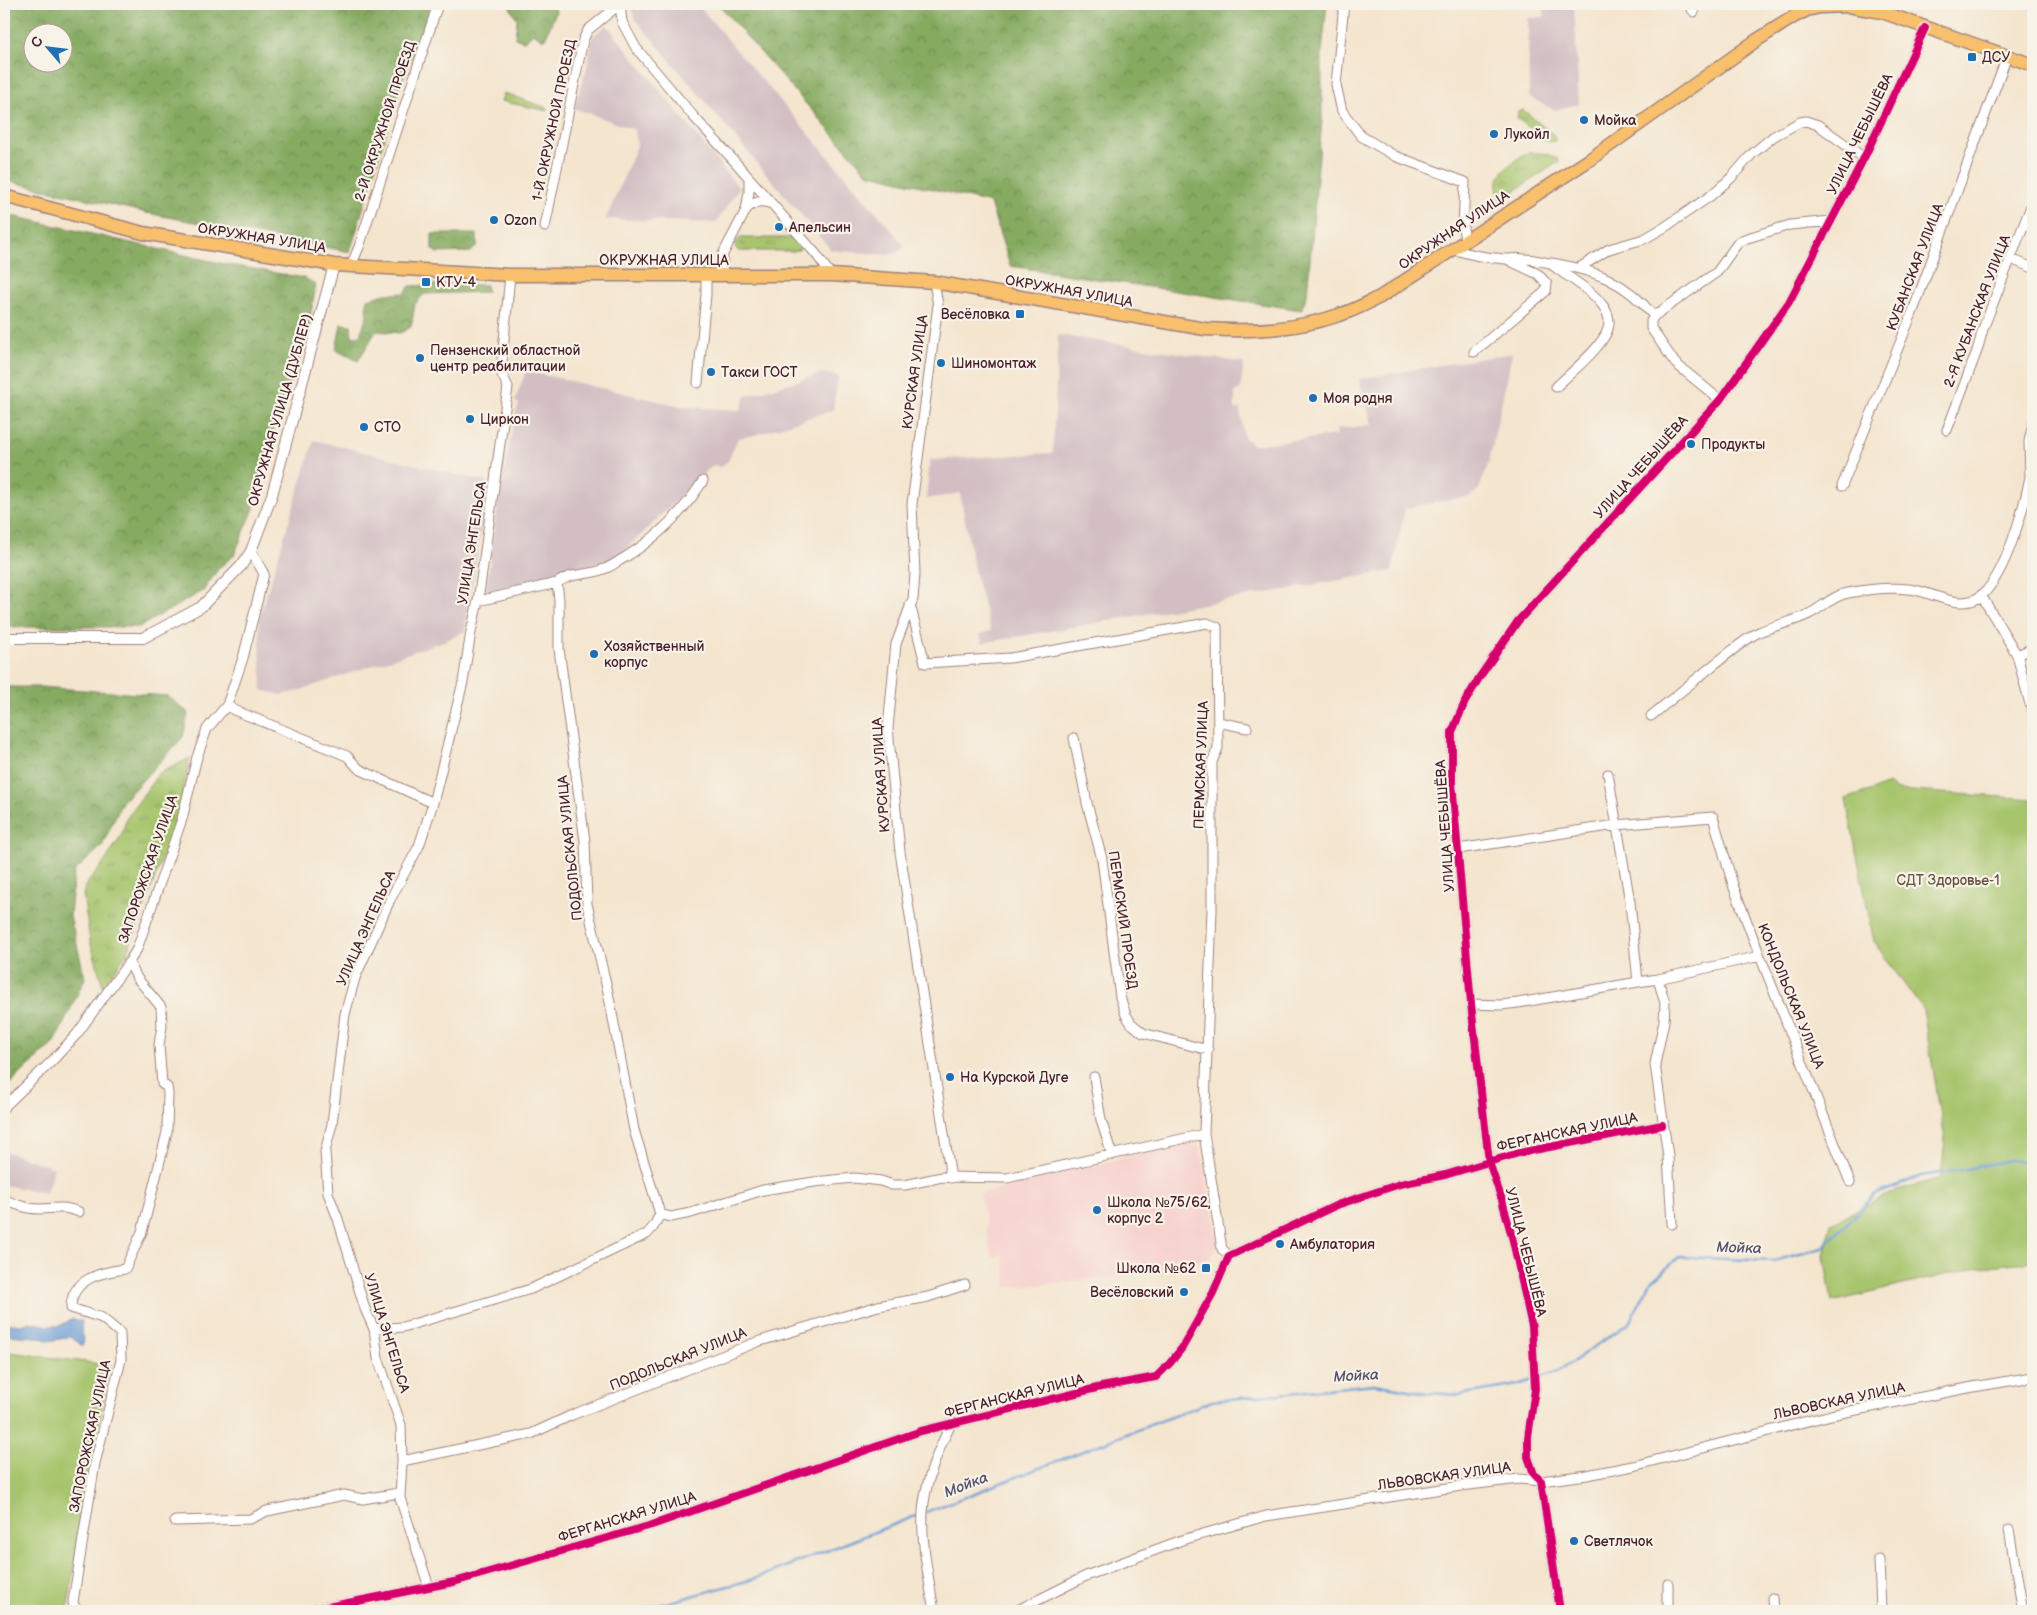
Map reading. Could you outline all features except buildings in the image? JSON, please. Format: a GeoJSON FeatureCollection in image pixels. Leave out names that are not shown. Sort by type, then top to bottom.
{"type":"FeatureCollection","features":[{"type":"Feature","properties":{"kind":"main road","name":"ОКРУЖНАЯ УЛИЦА"},"geometry":{"type":"LineString","coordinates":[[4,196],[143,233],[334,265],[510,275],[830,275],[934,282],[1205,329],[1242,332],[1272,330],[1308,324],[1343,314],[1380,297],[1597,154],[1757,40],[1795,16],[1820,7],[1846,5],[1882,12],[2033,65]]}},
{"type":"Feature","properties":{"kind":"street","name":"2-Й ОКРУЖНОЙ ПРОЕЗД"},"geometry":{"type":"LineString","coordinates":[[351,266],[359,247],[438,4]]}},
{"type":"Feature","properties":{"kind":"street"},"geometry":{"type":"LineString","coordinates":[[620,4],[622,22],[636,48],[694,118],[816,254],[830,275]]}},
{"type":"Feature","properties":{"kind":"street","name":"1-Й ОКРУЖНОЙ ПРОЕЗД"},"geometry":{"type":"LineString","coordinates":[[545,227],[583,40],[588,30],[620,4]]}},
{"type":"Feature","properties":{"kind":"street"},"geometry":{"type":"LineString","coordinates":[[1344,4],[1336,85],[1342,111],[1361,136],[1395,156],[1465,182],[1463,228],[1465,240]]}},
{"type":"Feature","properties":{"kind":"street"},"geometry":{"type":"LineString","coordinates":[[1688,4],[1694,12]]}},
{"type":"Feature","properties":{"kind":"street","name":"УЛИЦА ЧЕБЫШЁВА"},"geometry":{"type":"LineString","coordinates":[[1560,1611],[1541,1481],[1534,1474],[1528,1457],[1528,1437],[1535,1390],[1532,1327],[1506,1216],[1489,1162],[1471,1004],[1452,782],[1452,732],[1464,702],[1518,621],[1720,400],[1789,302],[1864,158],[1925,28]]}},
{"type":"Feature","properties":{"kind":"street","name":"КУБАНСКАЯ УЛИЦА"},"geometry":{"type":"LineString","coordinates":[[1842,486],[1914,311],[2007,56]]}},
{"type":"Feature","properties":{"kind":"street"},"geometry":{"type":"LineString","coordinates":[[1579,268],[1609,249],[1644,239],[1665,227],[1708,197],[1731,178],[1752,154],[1774,136],[1800,122],[1806,121],[1818,125],[1864,158]]}},
{"type":"Feature","properties":{"kind":"street"},"geometry":{"type":"LineString","coordinates":[[746,210],[749,178]]}},
{"type":"Feature","properties":{"kind":"street"},"geometry":{"type":"LineString","coordinates":[[722,274],[723,254],[746,210],[754,202],[763,201],[773,204]]}},
{"type":"Feature","properties":{"kind":"street","name":"2-Я КУБАНСКАЯ УЛИЦА"},"geometry":{"type":"LineString","coordinates":[[1947,430],[1977,351],[1983,329],[2033,201]]}},
{"type":"Feature","properties":{"kind":"street"},"geometry":{"type":"LineString","coordinates":[[1720,400],[1675,363],[1651,328],[1651,321],[1654,316],[1717,272],[1737,244],[1744,239],[1790,225],[1831,221]]}},
{"type":"Feature","properties":{"kind":"street"},"geometry":{"type":"LineString","coordinates":[[1453,249],[1473,256],[1525,259],[1579,268],[1610,279],[1635,297],[1654,316]]}},
{"type":"Feature","properties":{"kind":"street"},"geometry":{"type":"LineString","coordinates":[[1474,352],[1546,291],[1546,284],[1538,274],[1505,259]]}},
{"type":"Feature","properties":{"kind":"street"},"geometry":{"type":"LineString","coordinates":[[2011,259],[2033,268]]}},
{"type":"Feature","properties":{"kind":"street"},"geometry":{"type":"LineString","coordinates":[[1550,263],[1591,292],[1607,312],[1609,321],[1608,329],[1600,343],[1556,387]]}},
{"type":"Feature","properties":{"kind":"street","name":"ОКРУЖНАЯ УЛИЦА (ДУБЛЕР)"},"geometry":{"type":"LineString","coordinates":[[4,638],[143,638],[201,607],[241,566],[250,550],[272,495],[334,265]]}},
{"type":"Feature","properties":{"kind":"street"},"geometry":{"type":"LineString","coordinates":[[698,383],[706,274]]}},
{"type":"Feature","properties":{"kind":"street","name":"УЛИЦА ЭНГЕЛЬСА"},"geometry":{"type":"LineString","coordinates":[[429,1586],[400,1493],[402,1461],[401,1425],[378,1358],[374,1330],[365,1310],[338,1219],[328,1193],[325,1152],[332,1124],[345,1014],[355,978],[390,900],[419,846],[433,803],[462,682],[478,601],[508,387],[502,372],[510,275]]}},
{"type":"Feature","properties":{"kind":"street","name":"КУРСКАЯ УЛИЦА"},"geometry":{"type":"LineString","coordinates":[[934,282],[938,305],[912,504],[915,574],[913,599],[896,644],[888,728],[900,852],[951,1178]]}},
{"type":"Feature","properties":{"kind":"street"},"geometry":{"type":"LineString","coordinates":[[1651,716],[1743,642],[1760,632],[1808,615],[1836,596],[1858,591],[1896,589],[1923,591],[1954,601],[1965,602],[1981,596],[1999,570],[2010,546],[2032,480],[2029,441],[2033,424]]}},
{"type":"Feature","properties":{"kind":"street"},"geometry":{"type":"LineString","coordinates":[[478,601],[557,583],[565,577],[604,570],[641,547],[671,523],[690,501],[703,481]]}},
{"type":"Feature","properties":{"kind":"street"},"geometry":{"type":"LineString","coordinates":[[250,550],[264,574],[243,658],[227,705],[234,710],[347,756],[359,769],[433,803]]}},
{"type":"Feature","properties":{"kind":"street","name":"ПОДОЛЬСКАЯ УЛИЦА"},"geometry":{"type":"LineString","coordinates":[[557,583],[559,649],[585,841],[587,904],[608,992],[634,1130],[660,1214]]}},
{"type":"Feature","properties":{"kind":"street"},"geometry":{"type":"LineString","coordinates":[[1981,596],[2017,655],[2032,709]]}},
{"type":"Feature","properties":{"kind":"street","name":"ПЕРМСКАЯ УЛИЦА"},"geometry":{"type":"LineString","coordinates":[[910,604],[925,663],[1010,658],[1207,623],[1217,627],[1218,748],[1212,762],[1212,908],[1204,1134],[1222,1249],[1229,1256]]}},
{"type":"Feature","properties":{"kind":"street"},"geometry":{"type":"LineString","coordinates":[[2017,655],[2033,648]]}},
{"type":"Feature","properties":{"kind":"street","name":"ЗАПОРОЖСКАЯ УЛИЦА"},"geometry":{"type":"LineString","coordinates":[[97,1611],[76,1608],[73,1602],[95,1463],[121,1360],[120,1333],[102,1318],[72,1308],[71,1299],[77,1288],[89,1277],[124,1269],[142,1232],[167,1132],[168,1093],[167,1087],[162,1084],[160,1059],[161,1007],[137,978],[129,962],[137,949],[182,819],[197,757],[207,729],[227,705]]}},
{"type":"Feature","properties":{"kind":"street"},"geometry":{"type":"LineString","coordinates":[[1218,722],[1247,728]]}},
{"type":"Feature","properties":{"kind":"street","name":"ПЕРМСКИЙ ПРОЕЗД"},"geometry":{"type":"LineString","coordinates":[[1074,738],[1087,803],[1102,859],[1118,986],[1126,1015],[1136,1029],[1143,1033],[1208,1050]]}},
{"type":"Feature","properties":{"kind":"street"},"geometry":{"type":"LineString","coordinates":[[1608,774],[1630,902],[1638,982]]}},
{"type":"Feature","properties":{"kind":"street","name":"КОНДОЛЬСКАЯ УЛИЦА"},"geometry":{"type":"LineString","coordinates":[[1616,824],[1714,817],[1734,888],[1850,1182]]}},
{"type":"Feature","properties":{"kind":"street"},"geometry":{"type":"LineString","coordinates":[[1458,849],[1616,824]]}},
{"type":"Feature","properties":{"kind":"street"},"geometry":{"type":"LineString","coordinates":[[1471,1004],[1500,1005],[1518,1003],[1658,979],[1760,956]]}},
{"type":"Feature","properties":{"kind":"street"},"geometry":{"type":"LineString","coordinates":[[4,1107],[77,1034],[129,962]]}},
{"type":"Feature","properties":{"kind":"street"},"geometry":{"type":"LineString","coordinates":[[1658,979],[1665,1003],[1661,1036],[1654,1064],[1668,1156],[1672,1224]]}},
{"type":"Feature","properties":{"kind":"street"},"geometry":{"type":"LineString","coordinates":[[1094,1077],[1101,1120],[1112,1155]]}},
{"type":"Feature","properties":{"kind":"street","name":"ФЕРГАНСКАЯ УЛИЦА"},"geometry":{"type":"LineString","coordinates":[[307,1611],[454,1582],[652,1525],[920,1431],[1101,1387],[1156,1376],[1182,1348],[1214,1293],[1229,1256],[1337,1204],[1400,1184],[1446,1175],[1519,1152],[1662,1125]]}},
{"type":"Feature","properties":{"kind":"street"},"geometry":{"type":"LineString","coordinates":[[374,1330],[403,1327],[531,1289],[647,1234],[654,1226],[660,1214],[671,1217],[681,1215],[763,1190],[814,1182],[854,1178],[881,1181],[892,1185],[905,1185],[942,1177],[1007,1178],[1204,1134]]}},
{"type":"Feature","properties":{"kind":"street"},"geometry":{"type":"LineString","coordinates":[[4,1199],[11,1203],[37,1209],[65,1206],[80,1212]]}},
{"type":"Feature","properties":{"kind":"street","name":"ПОДОЛЬСКАЯ УЛИЦА"},"geometry":{"type":"LineString","coordinates":[[402,1461],[531,1434],[572,1415],[757,1342],[878,1306],[928,1297],[965,1285]]}},
{"type":"Feature","properties":{"kind":"street","name":"ЛЬВОВСКАЯ УЛИЦА"},"geometry":{"type":"LineString","coordinates":[[1016,1611],[1086,1576],[1182,1540],[1266,1516],[1462,1486],[1519,1479],[1541,1481],[1632,1466],[1831,1415],[1982,1385],[2033,1377]]}},
{"type":"Feature","properties":{"kind":"street"},"geometry":{"type":"LineString","coordinates":[[934,1611],[924,1548],[923,1510],[934,1464],[940,1446],[951,1424]]}},
{"type":"Feature","properties":{"kind":"street"},"geometry":{"type":"LineString","coordinates":[[175,1521],[250,1519],[267,1511],[344,1495],[363,1499],[400,1493]]}},
{"type":"Feature","properties":{"kind":"street"},"geometry":{"type":"LineString","coordinates":[[2008,1530],[2023,1611]]}},
{"type":"Feature","properties":{"kind":"street"},"geometry":{"type":"LineString","coordinates":[[1879,1559],[1881,1611]]}},
{"type":"Feature","properties":{"kind":"street"},"geometry":{"type":"LineString","coordinates":[[1668,1584],[1668,1611]]}},
{"type":"Feature","properties":{"kind":"street"},"geometry":{"type":"LineString","coordinates":[[1772,1598],[1773,1611]]}},
{"type":"Feature","properties":{"kind":"shaded area"},"geometry":{"type":"Polygon","coordinates":[[[630,4],[697,4],[905,246],[900,251],[888,255],[831,250],[634,18],[630,4]]]}},
{"type":"Feature","properties":{"kind":"shaded area"},"geometry":{"type":"Polygon","coordinates":[[[1544,4],[1574,4],[1579,104],[1554,110],[1529,97],[1528,18],[1544,17],[1544,4]]]}},
{"type":"Feature","properties":{"kind":"shaded area"},"geometry":{"type":"Polygon","coordinates":[[[607,25],[739,188],[716,223],[606,219],[637,146],[635,130],[574,108],[588,63],[593,36],[607,25]]]}},
{"type":"Feature","properties":{"kind":"shaded area"},"geometry":{"type":"Polygon","coordinates":[[[1058,335],[1244,363],[1240,391],[1235,391],[1235,409],[1240,409],[1244,437],[1253,445],[1337,435],[1336,429],[1372,425],[1359,379],[1512,353],[1489,462],[1479,489],[1471,496],[1405,508],[1392,571],[982,643],[980,634],[991,631],[975,574],[960,493],[926,499],[930,460],[1053,453],[1058,335]]]}},
{"type":"Feature","properties":{"kind":"shaded area"},"geometry":{"type":"Polygon","coordinates":[[[526,371],[685,407],[740,410],[746,396],[823,373],[838,376],[833,410],[755,435],[738,438],[728,461],[721,467],[713,465],[617,558],[486,592],[497,510],[515,415],[519,404],[515,401],[526,371]]]}},
{"type":"Feature","properties":{"kind":"shaded area"},"geometry":{"type":"Polygon","coordinates":[[[314,440],[488,482],[465,631],[447,640],[295,692],[281,695],[262,690],[259,619],[314,440]]]}},
{"type":"Feature","properties":{"kind":"shaded area","name":"Школа №75/62, корпус 2"},"geometry":{"type":"Polygon","coordinates":[[[1189,1142],[1200,1147],[1218,1246],[1210,1258],[1180,1267],[1114,1277],[1007,1288],[1003,1255],[992,1257],[980,1194],[1189,1142]]]}},
{"type":"Feature","properties":{"kind":"shaded area"},"geometry":{"type":"Polygon","coordinates":[[[4,1151],[54,1168],[46,1193],[4,1185],[4,1151]]]}},
{"type":"Feature","properties":{"kind":"green space"},"geometry":{"type":"Polygon","coordinates":[[[4,4],[431,4],[427,20],[400,86],[350,252],[147,213],[4,180],[4,4]]]}},
{"type":"Feature","properties":{"kind":"green space"},"geometry":{"type":"Polygon","coordinates":[[[508,4],[554,4],[556,12],[545,39],[533,33],[523,41],[515,38],[517,19],[508,4]]]}},
{"type":"Feature","properties":{"kind":"green space"},"geometry":{"type":"Polygon","coordinates":[[[718,4],[1327,4],[1322,52],[1322,120],[1307,295],[1301,310],[1010,266],[990,203],[867,173],[718,4]]]}},
{"type":"Feature","properties":{"kind":"green space"},"geometry":{"type":"Polygon","coordinates":[[[504,93],[547,108],[547,111],[501,101],[504,93]]]}},
{"type":"Feature","properties":{"kind":"green space"},"geometry":{"type":"Polygon","coordinates":[[[1523,110],[1554,135],[1555,141],[1549,142],[1544,140],[1517,118],[1518,112],[1523,110]]]}},
{"type":"Feature","properties":{"kind":"green space"},"geometry":{"type":"Polygon","coordinates":[[[1529,153],[1553,156],[1560,161],[1501,200],[1497,185],[1503,171],[1515,160],[1529,153]]]}},
{"type":"Feature","properties":{"kind":"green space"},"geometry":{"type":"Polygon","coordinates":[[[4,214],[224,264],[305,278],[316,285],[305,345],[276,418],[253,511],[234,555],[219,568],[203,591],[139,627],[4,627],[4,214]]]}},
{"type":"Feature","properties":{"kind":"green space"},"geometry":{"type":"Polygon","coordinates":[[[432,234],[477,234],[477,246],[471,252],[437,253],[432,249],[432,234]]]}},
{"type":"Feature","properties":{"kind":"green space"},"geometry":{"type":"Polygon","coordinates":[[[740,238],[795,238],[799,240],[801,245],[799,250],[794,251],[739,251],[734,244],[740,238]]]}},
{"type":"Feature","properties":{"kind":"green space"},"geometry":{"type":"Polygon","coordinates":[[[446,284],[486,285],[487,292],[424,294],[415,304],[411,327],[400,333],[376,331],[358,361],[336,350],[341,324],[351,325],[352,337],[360,335],[367,316],[368,299],[385,294],[405,293],[410,286],[446,284]]]}},
{"type":"Feature","properties":{"kind":"green space"},"geometry":{"type":"Polygon","coordinates":[[[4,687],[41,687],[168,696],[188,713],[183,737],[122,802],[102,846],[74,872],[70,916],[85,978],[55,1042],[4,1089],[4,687]]]}},
{"type":"Feature","properties":{"kind":"green space"},"geometry":{"type":"Polygon","coordinates":[[[190,758],[179,812],[127,954],[103,986],[90,941],[83,894],[88,882],[104,863],[121,836],[127,818],[158,774],[190,758]]]}},
{"type":"Feature","properties":{"kind":"green space","name":"СДТ Здоровье-1"},"geometry":{"type":"Polygon","coordinates":[[[1889,784],[1897,790],[2033,799],[2033,1261],[1974,1268],[1832,1302],[1824,1256],[1831,1223],[1897,1190],[1941,1178],[1945,1139],[1923,1010],[1874,942],[1846,799],[1889,784]]]}},
{"type":"Feature","properties":{"kind":"green space"},"geometry":{"type":"Polygon","coordinates":[[[9,1352],[109,1365],[67,1611],[4,1611],[4,1355],[9,1352]]]}},
{"type":"Feature","properties":{"kind":"water"},"geometry":{"type":"Polygon","coordinates":[[[73,1319],[82,1321],[81,1333],[84,1341],[82,1346],[71,1337],[48,1341],[6,1334],[6,1323],[21,1325],[30,1322],[59,1326],[73,1319]]]}},
{"type":"Feature","properties":{"kind":"waterway","name":"Мойка"},"geometry":{"type":"LineString","coordinates":[[1537,1378],[1557,1372],[1629,1323],[1651,1282],[1679,1257],[1774,1261],[1822,1248],[1875,1195],[1921,1176],[2010,1160],[2033,1164]]}},
{"type":"Feature","properties":{"kind":"waterway","name":"Мойка"},"geometry":{"type":"LineString","coordinates":[[926,1512],[1212,1401],[1374,1384],[1427,1393],[1459,1395],[1518,1385],[1532,1380]]}},
{"type":"Feature","properties":{"kind":"waterway","name":"Мойка"},"geometry":{"type":"LineString","coordinates":[[637,1611],[754,1579],[921,1514]]}},
{"type":"Feature","properties":{"kind":"cycle path"},"geometry":{"type":"LineString","coordinates":[[1560,1611],[1541,1481],[1534,1474],[1528,1457],[1528,1437],[1535,1389],[1532,1327],[1513,1241],[1489,1162],[1471,1004],[1452,782],[1452,732],[1465,702],[1479,678],[1518,621],[1720,400],[1789,302],[1864,158],[1925,28]]}},
{"type":"Feature","properties":{"kind":"cycle path"},"geometry":{"type":"LineString","coordinates":[[307,1611],[454,1582],[652,1525],[921,1431],[1101,1387],[1156,1377],[1182,1348],[1213,1293],[1229,1256],[1337,1205],[1400,1184],[1445,1175],[1519,1153],[1662,1125]]}},
{"type":"Feature","properties":{"kind":"place","name":"ДСУ"},"geometry":{"type":"Point","coordinates":[1972,57]}},
{"type":"Feature","properties":{"kind":"place","name":"Мойка"},"geometry":{"type":"Point","coordinates":[1584,120]}},
{"type":"Feature","properties":{"kind":"place","name":"Лукойл"},"geometry":{"type":"Point","coordinates":[1494,134]}},
{"type":"Feature","properties":{"kind":"place","name":"Ozon"},"geometry":{"type":"Point","coordinates":[494,220]}},
{"type":"Feature","properties":{"kind":"place","name":"Апельсин"},"geometry":{"type":"Point","coordinates":[779,227]}},
{"type":"Feature","properties":{"kind":"place","name":"КТУ-4"},"geometry":{"type":"Point","coordinates":[426,282]}},
{"type":"Feature","properties":{"kind":"place","name":"Весёловка"},"geometry":{"type":"Point","coordinates":[1020,314]}},
{"type":"Feature","properties":{"kind":"place","name":"Пензенский областной центр реабилитации"},"geometry":{"type":"Point","coordinates":[420,358]}},
{"type":"Feature","properties":{"kind":"place","name":"Шиномонтаж"},"geometry":{"type":"Point","coordinates":[941,363]}},
{"type":"Feature","properties":{"kind":"place","name":"Такси ГОСТ"},"geometry":{"type":"Point","coordinates":[711,372]}},
{"type":"Feature","properties":{"kind":"place","name":"Моя родня"},"geometry":{"type":"Point","coordinates":[1313,398]}},
{"type":"Feature","properties":{"kind":"place","name":"Циркон"},"geometry":{"type":"Point","coordinates":[470,419]}},
{"type":"Feature","properties":{"kind":"place","name":"СТО"},"geometry":{"type":"Point","coordinates":[364,427]}},
{"type":"Feature","properties":{"kind":"place","name":"Продукты"},"geometry":{"type":"Point","coordinates":[1691,444]}},
{"type":"Feature","properties":{"kind":"place","name":"Хозяйственный корпус"},"geometry":{"type":"Point","coordinates":[594,654]}},
{"type":"Feature","properties":{"kind":"place","name":"На Курской Дуге"},"geometry":{"type":"Point","coordinates":[950,1077]}},
{"type":"Feature","properties":{"kind":"place","name":"Школа №75/62, корпус 2"},"geometry":{"type":"Point","coordinates":[1097,1210]}},
{"type":"Feature","properties":{"kind":"place","name":"Амбулатория"},"geometry":{"type":"Point","coordinates":[1280,1244]}},
{"type":"Feature","properties":{"kind":"place","name":"Школа №62"},"geometry":{"type":"Point","coordinates":[1206,1268]}},
{"type":"Feature","properties":{"kind":"place","name":"Весёловский"},"geometry":{"type":"Point","coordinates":[1184,1292]}},
{"type":"Feature","properties":{"kind":"place","name":"Светлячок"},"geometry":{"type":"Point","coordinates":[1574,1541]}}]}
